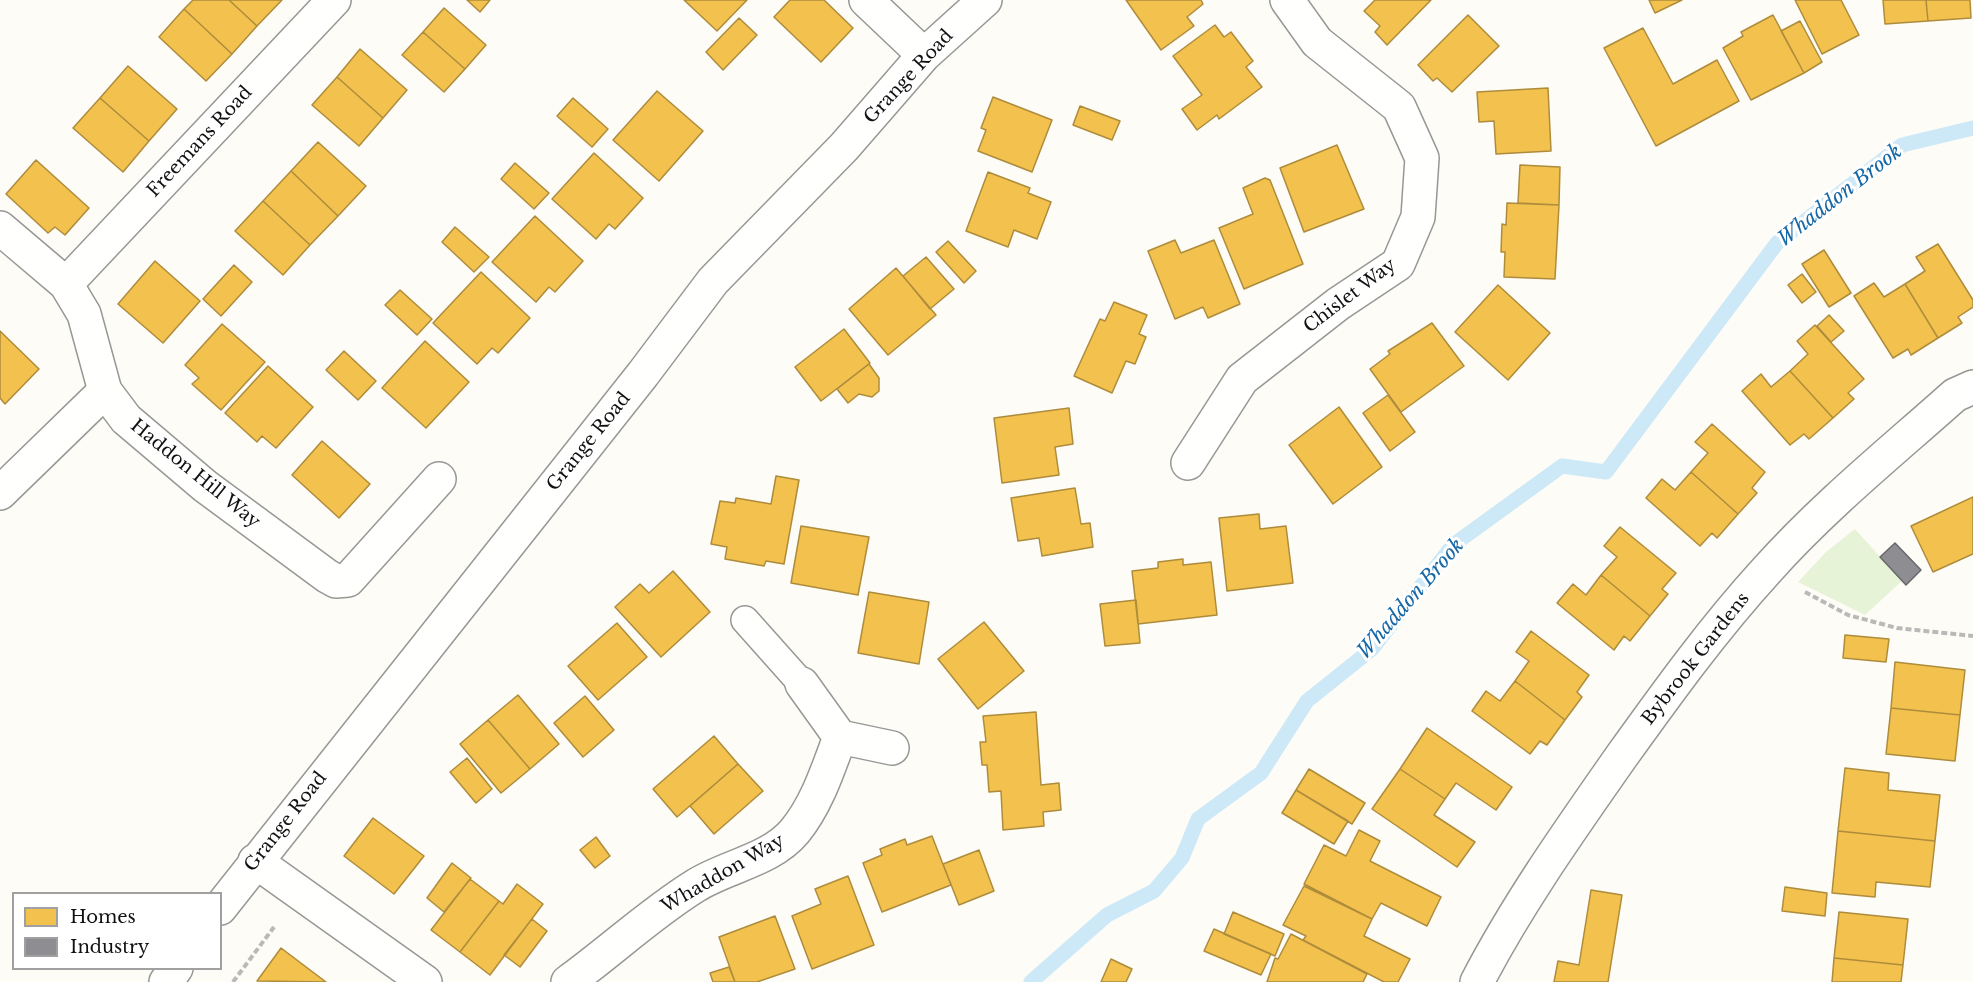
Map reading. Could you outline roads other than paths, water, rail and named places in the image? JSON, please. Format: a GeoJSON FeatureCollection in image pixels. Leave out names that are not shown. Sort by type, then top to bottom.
{"type":"FeatureCollection","features":[{"type":"Feature","properties":{"kind":"street","name":"Freemans Road"},"geometry":{"type":"LineString","coordinates":[[66,284],[334,0]]}},
{"type":"Feature","properties":{"kind":"street"},"geometry":{"type":"LineString","coordinates":[[866,0],[924,55]]}},
{"type":"Feature","properties":{"kind":"street","name":"Grange Road"},"geometry":{"type":"LineString","coordinates":[[222,905],[636,384],[713,281],[844,147],[924,55],[985,0]]}},
{"type":"Feature","properties":{"kind":"street","name":"Chislet Way"},"geometry":{"type":"LineString","coordinates":[[1188,463],[1242,379],[1338,304],[1398,264],[1418,217],[1422,158],[1399,107],[1317,42],[1287,0]]}},
{"type":"Feature","properties":{"kind":"street","name":"Haddon Hill Way"},"geometry":{"type":"LineString","coordinates":[[0,228],[66,284],[84,314],[105,391],[126,419],[205,486],[336,581],[348,580],[439,479]]}},
{"type":"Feature","properties":{"kind":"street","name":"Bybrook Gardens"},"geometry":{"type":"LineString","coordinates":[[1477,982],[1504,930],[1586,806],[1677,680],[1766,570],[1830,507],[1955,395],[1973,387]]}},
{"type":"Feature","properties":{"kind":"street"},"geometry":{"type":"LineString","coordinates":[[0,493],[105,391]]}},
{"type":"Feature","properties":{"kind":"street"},"geometry":{"type":"LineString","coordinates":[[802,684],[840,737],[892,748]]}},
{"type":"Feature","properties":{"kind":"street","name":"Whaddon Way"},"geometry":{"type":"LineString","coordinates":[[568,982],[662,907],[699,883],[763,855],[794,833],[818,796],[840,737]]}},
{"type":"Feature","properties":{"kind":"street"},"geometry":{"type":"LineString","coordinates":[[255,861],[425,982]]}},
{"type":"Feature","properties":{"kind":"street"},"geometry":{"type":"LineString","coordinates":[[166,982],[175,970]]}},
{"type":"Feature","properties":{"kind":"lane"},"geometry":{"type":"LineString","coordinates":[[745,620],[802,684]]}},
{"type":"Feature","properties":{"kind":"waterway","name":"Whaddon Brook"},"geometry":{"type":"LineString","coordinates":[[1031,982],[1107,915],[1154,891],[1182,858],[1198,819],[1261,773],[1307,701],[1372,649],[1453,545],[1562,466],[1606,472],[1777,243],[1902,145],[1973,128]]}}]}
